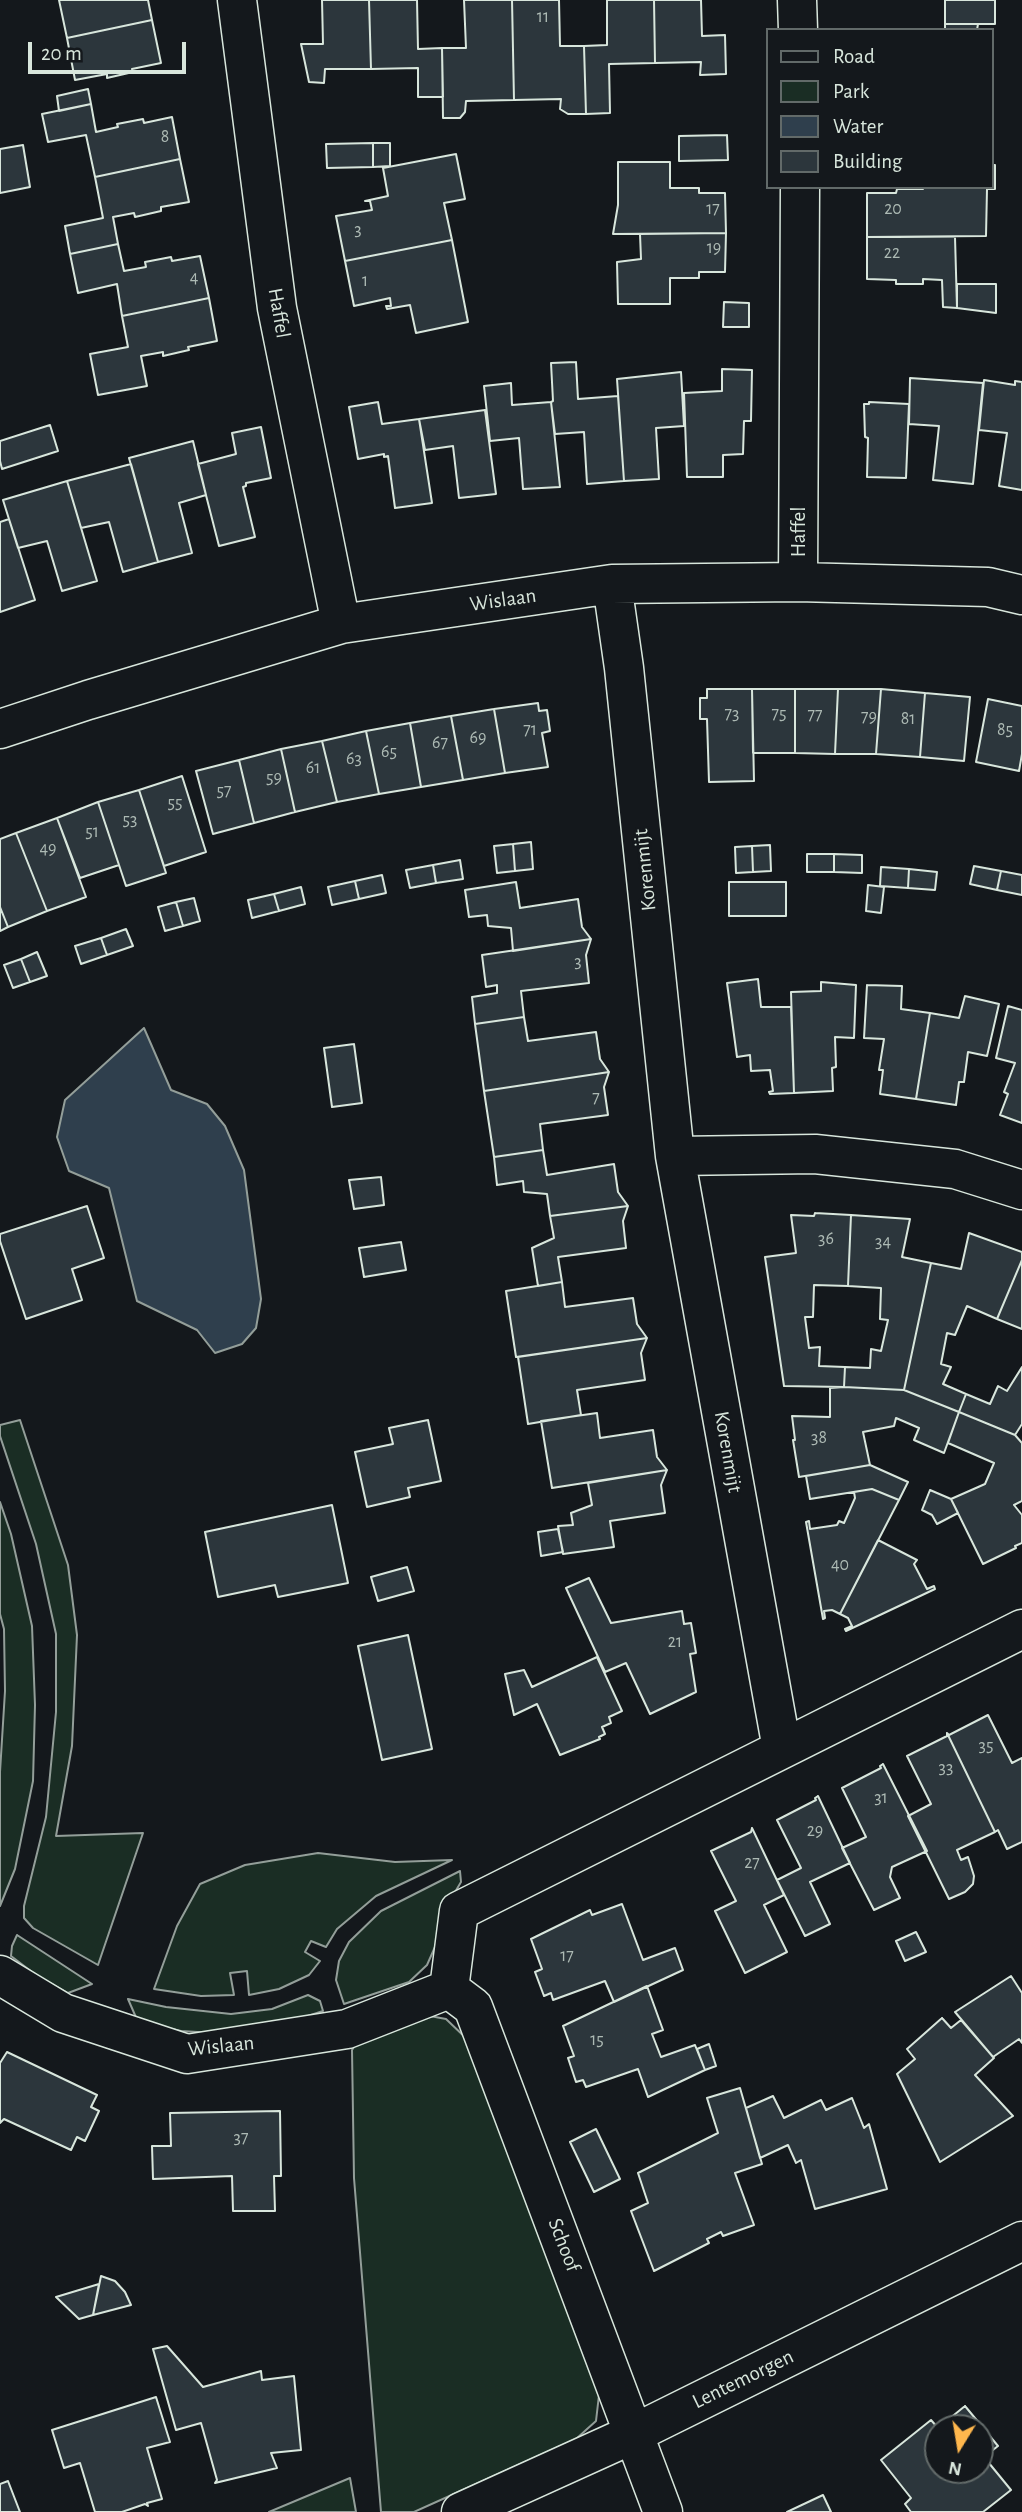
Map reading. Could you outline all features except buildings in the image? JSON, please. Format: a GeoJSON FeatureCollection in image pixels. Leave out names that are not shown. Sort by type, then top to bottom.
{"type":"FeatureCollection","features":[{"type":"Feature","properties":{"kind":"street","name":"Haffel"},"geometry":{"type":"LineString","coordinates":[[237,0],[277,309],[341,624]]}},
{"type":"Feature","properties":{"kind":"street"},"geometry":{"type":"LineString","coordinates":[[797,0],[798,28]]}},
{"type":"Feature","properties":{"kind":"street","name":"Haffel"},"geometry":{"type":"LineString","coordinates":[[799,582],[800,189]]}},
{"type":"Feature","properties":{"kind":"street","name":"Wislaan"},"geometry":{"type":"LineString","coordinates":[[0,729],[341,624],[612,584],[799,582],[988,587],[1022,595]]}},
{"type":"Feature","properties":{"kind":"street","name":"Korenmijt"},"geometry":{"type":"LineString","coordinates":[[612,584],[624,668],[675,1156],[782,1749]]}},
{"type":"Feature","properties":{"kind":"street"},"geometry":{"type":"LineString","coordinates":[[675,1156],[815,1154],[955,1169],[1022,1190]]}},
{"type":"Feature","properties":{"kind":"street"},"geometry":{"type":"LineString","coordinates":[[449,1989],[459,1910],[1022,1629]]}},
{"type":"Feature","properties":{"kind":"street","name":"Wislaan"},"geometry":{"type":"LineString","coordinates":[[0,1975],[64,2013],[187,2054],[347,2029],[449,1989]]}},
{"type":"Feature","properties":{"kind":"street","name":"Schoof"},"geometry":{"type":"LineString","coordinates":[[449,1989],[473,2007],[663,2512]]}},
{"type":"Feature","properties":{"kind":"street","name":"Lentemorgen"},"geometry":{"type":"LineString","coordinates":[[461,2512],[633,2434],[1022,2241]]}},
{"type":"Feature","properties":{"kind":"green space"},"geometry":{"type":"Polygon","coordinates":[[[20,1420],[68,1565],[77,1635],[72,1746],[56,1836],[143,1833],[98,1965],[33,1928],[24,1918],[24,1906],[46,1817],[56,1712],[56,1634],[36,1544],[0,1436],[0,1425],[20,1420]]]}},
{"type":"Feature","properties":{"kind":"green space"},"geometry":{"type":"Polygon","coordinates":[[[0,1502],[11,1534],[32,1626],[35,1705],[33,1781],[15,1869],[0,1906],[0,1772],[5,1691],[4,1629],[0,1614],[0,1502]]]}},
{"type":"Feature","properties":{"kind":"green space"},"geometry":{"type":"Polygon","coordinates":[[[318,1853],[395,1862],[452,1860],[376,1896],[337,1929],[326,1947],[311,1941],[305,1952],[320,1961],[309,1975],[279,1989],[249,1995],[247,1971],[230,1973],[234,1995],[201,1996],[154,1989],[177,1926],[200,1884],[245,1865],[318,1853]]]}},
{"type":"Feature","properties":{"kind":"green space"},"geometry":{"type":"Polygon","coordinates":[[[460,1871],[461,1882],[445,1909],[435,1947],[427,1965],[409,1982],[344,2004],[336,1980],[339,1961],[349,1942],[381,1911],[460,1871]]]}},
{"type":"Feature","properties":{"kind":"green space"},"geometry":{"type":"Polygon","coordinates":[[[17,1935],[92,1984],[68,1993],[36,1975],[11,1956],[17,1935]]]}},
{"type":"Feature","properties":{"kind":"green space"},"geometry":{"type":"Polygon","coordinates":[[[308,1995],[320,2001],[323,2011],[268,2029],[230,2034],[181,2031],[138,2022],[128,1999],[166,2007],[231,2014],[272,2009],[308,1995]]]}},
{"type":"Feature","properties":{"kind":"green space"},"geometry":{"type":"Polygon","coordinates":[[[419,2014],[446,2019],[469,2041],[599,2395],[596,2421],[576,2439],[414,2512],[381,2512],[354,2178],[352,2050],[360,2038],[419,2014]]]}},
{"type":"Feature","properties":{"kind":"green space"},"geometry":{"type":"Polygon","coordinates":[[[350,2478],[356,2512],[269,2512],[350,2478]]]}},
{"type":"Feature","properties":{"kind":"water"},"geometry":{"type":"Polygon","coordinates":[[[144,1028],[171,1090],[207,1104],[225,1126],[244,1170],[261,1299],[256,1328],[242,1344],[215,1353],[197,1330],[137,1301],[109,1188],[69,1171],[57,1137],[65,1100],[144,1028]]]}}]}
